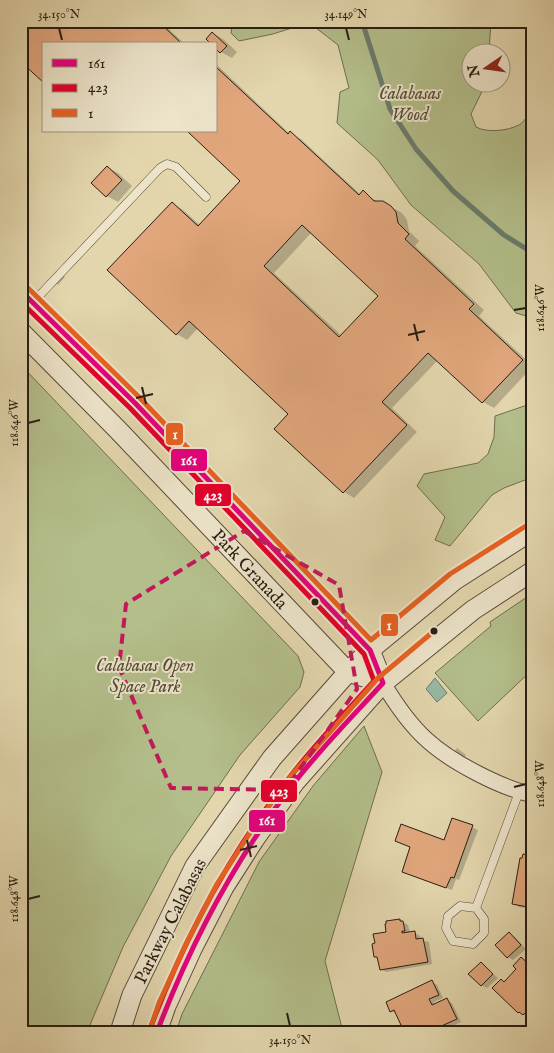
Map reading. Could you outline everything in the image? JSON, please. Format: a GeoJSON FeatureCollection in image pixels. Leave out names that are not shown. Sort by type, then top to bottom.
{"type":"FeatureCollection","features":[{"type":"Feature","properties":{"kind":"street","name":"Park Granada"},"geometry":{"type":"LineString","coordinates":[[25,303],[136,403],[370,650],[383,683],[396,705],[428,741],[464,766],[526,793]]}},
{"type":"Feature","properties":{"kind":"street","name":"Park Granada"},"geometry":{"type":"LineString","coordinates":[[21,332],[118,430],[348,672],[383,683]]}},
{"type":"Feature","properties":{"kind":"street","name":"Parkway Calabasas"},"geometry":{"type":"LineString","coordinates":[[120,1032],[132,995],[196,866],[272,758],[348,672],[370,650],[455,580],[533,530]]}},
{"type":"Feature","properties":{"kind":"street","name":"Parkway Calabasas"},"geometry":{"type":"LineString","coordinates":[[157,1032],[166,1006],[192,949],[224,887],[295,782],[383,683],[473,610],[533,571]]}},
{"type":"Feature","properties":{"kind":"lane"},"geometry":{"type":"LineString","coordinates":[[25,303],[160,168],[168,164],[176,167],[206,197]]}},
{"type":"Feature","properties":{"kind":"lane"},"geometry":{"type":"LineString","coordinates":[[476,908],[526,793]]}},
{"type":"Feature","properties":{"kind":"lane"},"geometry":{"type":"LineString","coordinates":[[460,906],[476,908],[484,919],[484,934],[473,944],[453,941],[446,928],[448,916],[460,906]]}},
{"type":"Feature","properties":{"kind":"highlighted area"},"geometry":{"type":"Polygon","coordinates":[[[244,531],[339,585],[357,689],[285,790],[171,788],[119,667],[126,604],[244,531]]]}},
{"type":"Feature","properties":{"kind":"green space"},"geometry":{"type":"Polygon","coordinates":[[[233,21],[300,21],[298,26],[273,34],[239,41],[231,33],[233,21]]]}},
{"type":"Feature","properties":{"kind":"green space","name":"Calabasas Wood"},"geometry":{"type":"Polygon","coordinates":[[[307,21],[491,21],[490,42],[462,42],[462,92],[482,92],[471,114],[476,127],[481,129],[509,129],[525,120],[533,109],[533,318],[516,313],[479,264],[411,205],[378,160],[337,123],[340,92],[349,88],[338,45],[307,21]]]}},
{"type":"Feature","properties":{"kind":"green space","name":"Calabasas Open Space Park"},"geometry":{"type":"Polygon","coordinates":[[[21,365],[298,656],[304,672],[300,687],[240,755],[171,856],[123,947],[87,1032],[21,1032],[21,365]]]}},
{"type":"Feature","properties":{"kind":"green space"},"geometry":{"type":"Polygon","coordinates":[[[533,403],[533,477],[504,488],[492,495],[450,546],[435,540],[445,517],[417,486],[424,474],[478,463],[488,454],[494,437],[495,416],[533,403]]]}},
{"type":"Feature","properties":{"kind":"green space"},"geometry":{"type":"Polygon","coordinates":[[[533,593],[533,669],[478,721],[435,673],[491,626],[490,622],[533,593]]]}},
{"type":"Feature","properties":{"kind":"green space"},"geometry":{"type":"Polygon","coordinates":[[[364,726],[382,772],[325,961],[343,1032],[176,1032],[182,1014],[259,862],[313,786],[364,726]]]}},
{"type":"Feature","properties":{"kind":"shaded area"},"geometry":{"type":"Polygon","coordinates":[[[435,678],[447,693],[437,702],[426,689],[435,678]]]}},
{"type":"Feature","properties":{"kind":"building"},"geometry":{"type":"Polygon","coordinates":[[[26,21],[158,21],[180,42],[42,42],[42,81],[21,62],[21,27],[26,21]]]}},
{"type":"Feature","properties":{"kind":"building"},"geometry":{"type":"Polygon","coordinates":[[[212,32],[227,46],[220,53],[218,51],[218,42],[209,42],[206,39],[212,32]]]}},
{"type":"Feature","properties":{"kind":"building"},"geometry":{"type":"Polygon","coordinates":[[[218,69],[288,134],[290,131],[359,195],[363,190],[374,201],[383,201],[391,206],[396,212],[398,223],[409,234],[405,239],[474,304],[469,309],[523,360],[482,403],[428,353],[382,402],[407,425],[343,493],[274,429],[288,414],[189,321],[176,335],[107,270],[172,202],[198,226],[240,181],[188,132],[218,132],[218,69]],[[302,225],[264,266],[339,337],[378,296],[302,225]]]}},
{"type":"Feature","properties":{"kind":"building"},"geometry":{"type":"Polygon","coordinates":[[[107,166],[122,180],[106,197],[91,183],[107,166]]]}},
{"type":"Feature","properties":{"kind":"building"},"geometry":{"type":"Polygon","coordinates":[[[452,818],[473,825],[454,878],[451,877],[446,888],[402,872],[410,847],[395,841],[401,824],[444,840],[452,818]]]}},
{"type":"Feature","properties":{"kind":"building"},"geometry":{"type":"Polygon","coordinates":[[[533,838],[533,908],[512,904],[520,858],[522,858],[523,854],[529,855],[533,838]]]}},
{"type":"Feature","properties":{"kind":"building"},"geometry":{"type":"Polygon","coordinates":[[[400,919],[400,921],[403,921],[405,931],[402,931],[402,933],[415,931],[416,939],[423,938],[428,962],[380,970],[377,957],[374,957],[372,944],[375,943],[373,934],[386,932],[386,921],[400,919]]]}},
{"type":"Feature","properties":{"kind":"building"},"geometry":{"type":"Polygon","coordinates":[[[509,932],[521,945],[507,958],[495,945],[509,932]]]}},
{"type":"Feature","properties":{"kind":"building"},"geometry":{"type":"Polygon","coordinates":[[[521,957],[533,968],[533,1003],[526,1007],[529,1009],[523,1015],[518,1013],[492,988],[501,979],[504,982],[516,969],[513,966],[521,957]]]}},
{"type":"Feature","properties":{"kind":"building"},"geometry":{"type":"Polygon","coordinates":[[[481,962],[493,974],[481,986],[468,974],[481,962]]]}},
{"type":"Feature","properties":{"kind":"building"},"geometry":{"type":"Polygon","coordinates":[[[432,980],[439,995],[429,999],[432,1005],[447,998],[457,1019],[428,1032],[425,1032],[424,1029],[414,1032],[400,1032],[397,1026],[401,1025],[394,1010],[390,1012],[386,1002],[432,980]]]}},
{"type":"Feature","properties":{"kind":"waterway"},"geometry":{"type":"LineString","coordinates":[[362,21],[390,109],[416,149],[453,191],[504,235],[533,253]]}},
{"type":"Feature","properties":{"kind":"transit line","name":"1"},"geometry":{"type":"LineString","coordinates":[[26,286],[140,398],[371,640],[450,574],[529,524]]}},
{"type":"Feature","properties":{"kind":"transit line","name":"161"},"geometry":{"type":"LineString","coordinates":[[21,291],[135,403],[370,650],[383,683],[294,783],[253,841],[200,933],[157,1032]]}},
{"type":"Feature","properties":{"kind":"transit line","name":"423"},"geometry":{"type":"LineString","coordinates":[[21,302],[130,408],[364,654],[374,681],[299,765],[247,837],[193,930],[163,995],[150,1029]]}},
{"type":"Feature","properties":{"kind":"transit line","name":"1"},"geometry":{"type":"LineString","coordinates":[[150,1030],[159,1003],[185,946],[217,884],[289,778],[378,678],[434,631]]}}]}
